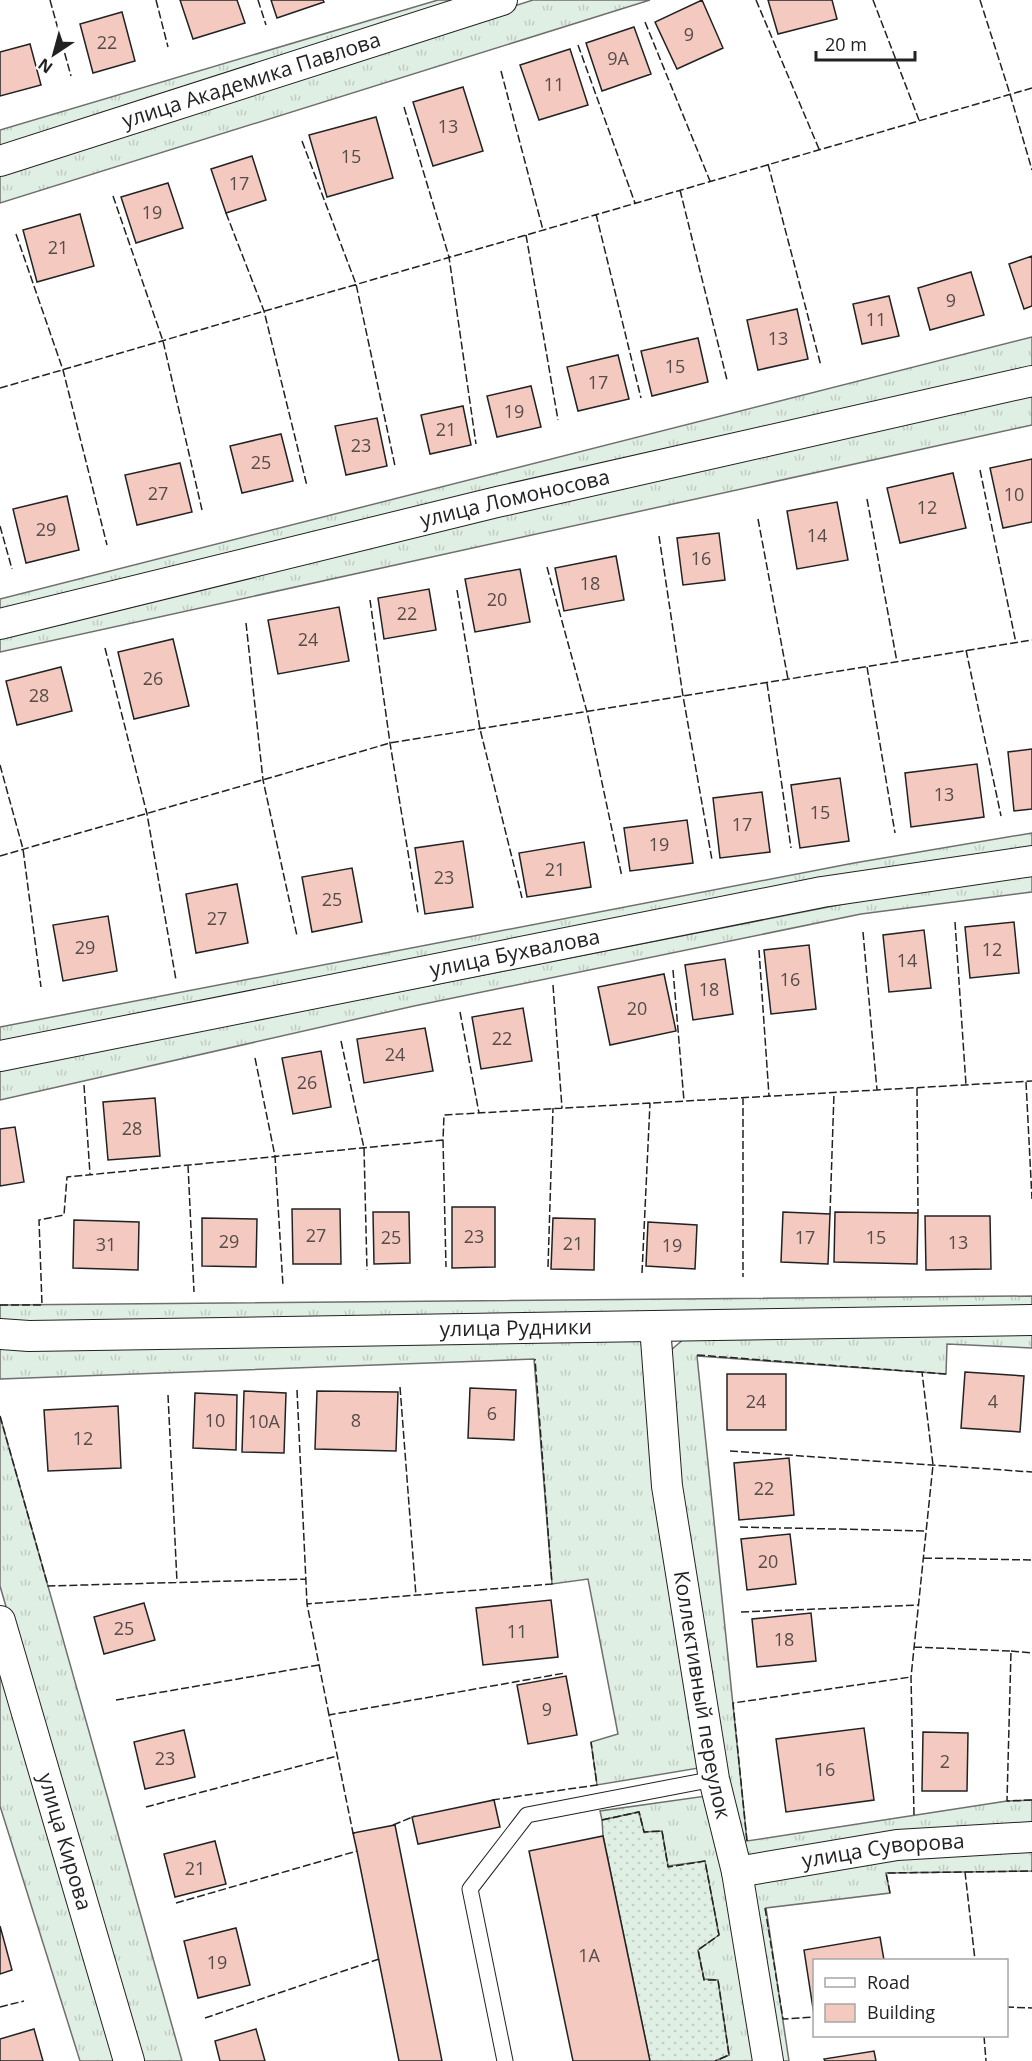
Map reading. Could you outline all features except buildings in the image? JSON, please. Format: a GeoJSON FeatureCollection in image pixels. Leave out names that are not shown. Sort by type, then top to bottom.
{"type":"FeatureCollection","features":[{"type":"Feature","properties":{"kind":"street","name":"улица Академика Павлова"},"geometry":{"type":"LineString","coordinates":[[0,161],[502,0]]}},
{"type":"Feature","properties":{"kind":"street","name":"улица Ломоносова"},"geometry":{"type":"LineString","coordinates":[[0,624],[497,502],[1032,381]]}},
{"type":"Feature","properties":{"kind":"street","name":"улица Бухвалова"},"geometry":{"type":"LineString","coordinates":[[0,1056],[822,892],[1032,861]]}},
{"type":"Feature","properties":{"kind":"street","name":"улица Рудники"},"geometry":{"type":"LineString","coordinates":[[0,1335],[1032,1320]]}},
{"type":"Feature","properties":{"kind":"street","name":"Коллективный переулок"},"geometry":{"type":"LineString","coordinates":[[655,1326],[667,1486],[714,1779],[737,1872],[768,2061]]}},
{"type":"Feature","properties":{"kind":"street","name":"улица Кирова"},"geometry":{"type":"LineString","coordinates":[[0,1621],[129,2061]]}},
{"type":"Feature","properties":{"kind":"street","name":"улица Суворова"},"geometry":{"type":"LineString","coordinates":[[737,1872],[897,1845],[1032,1837]]}},
{"type":"Feature","properties":{"kind":"lane"},"geometry":{"type":"LineString","coordinates":[[505,2061],[470,1889],[527,1815],[714,1779]]}},
{"type":"Feature","properties":{"kind":"green space"},"geometry":{"type":"Polygon","coordinates":[[[438,0],[471,0],[0,149],[0,130],[438,0]]]}},
{"type":"Feature","properties":{"kind":"green space"},"geometry":{"type":"Polygon","coordinates":[[[533,0],[650,0],[0,203],[0,170],[533,0]]]}},
{"type":"Feature","properties":{"kind":"green space"},"geometry":{"type":"Polygon","coordinates":[[[1032,337],[1032,373],[0,615],[0,599],[1032,337]]]}},
{"type":"Feature","properties":{"kind":"green space"},"geometry":{"type":"Polygon","coordinates":[[[1032,391],[1032,425],[0,652],[0,631],[1032,391]]]}},
{"type":"Feature","properties":{"kind":"green space"},"geometry":{"type":"Polygon","coordinates":[[[1032,833],[1032,849],[0,1042],[0,1027],[854,863],[1032,833]]]}},
{"type":"Feature","properties":{"kind":"green space"},"geometry":{"type":"Polygon","coordinates":[[[1032,874],[1032,892],[861,914],[414,1006],[0,1100],[0,1070],[864,900],[1032,874]]]}},
{"type":"Feature","properties":{"kind":"green space"},"geometry":{"type":"Polygon","coordinates":[[[1032,1296],[1032,1312],[0,1324],[0,1305],[1032,1296]]]}},
{"type":"Feature","properties":{"kind":"green space"},"geometry":{"type":"Polygon","coordinates":[[[1032,1329],[1032,1348],[947,1344],[946,1374],[697,1356],[747,1841],[1007,1801],[1032,1800],[1032,1827],[747,1859],[736,1834],[677,1484],[671,1350],[685,1338],[1032,1329]]]}},
{"type":"Feature","properties":{"kind":"green space"},"geometry":{"type":"Polygon","coordinates":[[[643,1337],[699,1768],[597,1785],[591,1742],[618,1734],[588,1579],[552,1584],[534,1359],[0,1379],[0,1344],[643,1337]]]}},
{"type":"Feature","properties":{"kind":"green space"},"geometry":{"type":"Polygon","coordinates":[[[0,1416],[182,2061],[138,2061],[0,1586],[0,1416]]]}},
{"type":"Feature","properties":{"kind":"green space"},"geometry":{"type":"Polygon","coordinates":[[[0,1651],[120,2061],[80,2061],[0,1806],[0,1651]]]}},
{"type":"Feature","properties":{"kind":"green space"},"geometry":{"type":"Polygon","coordinates":[[[706,1796],[763,2061],[715,2061],[729,2055],[717,1980],[704,1980],[698,1950],[668,1867],[662,1832],[644,1832],[639,1812],[602,1820],[600,1811],[706,1796]]]}},
{"type":"Feature","properties":{"kind":"green space"},"geometry":{"type":"Polygon","coordinates":[[[639,1812],[644,1832],[662,1831],[668,1866],[705,1861],[719,1935],[698,1950],[704,1979],[718,1980],[729,2055],[715,2061],[650,2061],[603,1836],[602,1820],[639,1812]]]}},
{"type":"Feature","properties":{"kind":"green space"},"geometry":{"type":"Polygon","coordinates":[[[1032,1846],[1032,1871],[886,1873],[890,1893],[766,1908],[789,2061],[775,2061],[748,1887],[755,1878],[897,1854],[1032,1846]]]}},
{"type":"Feature","properties":{"kind":"fence"},"geometry":{"type":"LineString","coordinates":[[50,0],[71,76]]}},
{"type":"Feature","properties":{"kind":"fence"},"geometry":{"type":"LineString","coordinates":[[156,0],[168,47]]}},
{"type":"Feature","properties":{"kind":"fence"},"geometry":{"type":"LineString","coordinates":[[258,0],[266,25]]}},
{"type":"Feature","properties":{"kind":"fence"},"geometry":{"type":"LineString","coordinates":[[756,0],[819,149]]}},
{"type":"Feature","properties":{"kind":"fence"},"geometry":{"type":"LineString","coordinates":[[873,0],[919,120]]}},
{"type":"Feature","properties":{"kind":"fence"},"geometry":{"type":"LineString","coordinates":[[980,0],[1032,170]]}},
{"type":"Feature","properties":{"kind":"fence"},"geometry":{"type":"LineString","coordinates":[[645,22],[710,181]]}},
{"type":"Feature","properties":{"kind":"fence"},"geometry":{"type":"LineString","coordinates":[[578,45],[635,203]]}},
{"type":"Feature","properties":{"kind":"fence"},"geometry":{"type":"LineString","coordinates":[[501,71],[543,230]]}},
{"type":"Feature","properties":{"kind":"fence"},"geometry":{"type":"LineString","coordinates":[[0,388],[1032,88]]}},
{"type":"Feature","properties":{"kind":"fence"},"geometry":{"type":"LineString","coordinates":[[404,107],[449,257],[476,444]]}},
{"type":"Feature","properties":{"kind":"fence"},"geometry":{"type":"LineString","coordinates":[[302,141],[356,284],[395,466]]}},
{"type":"Feature","properties":{"kind":"fence"},"geometry":{"type":"LineString","coordinates":[[768,164],[821,366]]}},
{"type":"Feature","properties":{"kind":"fence"},"geometry":{"type":"LineString","coordinates":[[680,190],[727,380]]}},
{"type":"Feature","properties":{"kind":"fence"},"geometry":{"type":"LineString","coordinates":[[113,196],[163,341],[202,510]]}},
{"type":"Feature","properties":{"kind":"fence"},"geometry":{"type":"LineString","coordinates":[[226,213],[264,311],[307,486]]}},
{"type":"Feature","properties":{"kind":"fence"},"geometry":{"type":"LineString","coordinates":[[596,214],[641,398]]}},
{"type":"Feature","properties":{"kind":"fence"},"geometry":{"type":"LineString","coordinates":[[16,234],[63,370],[107,545]]}},
{"type":"Feature","properties":{"kind":"fence"},"geometry":{"type":"LineString","coordinates":[[526,235],[558,420]]}},
{"type":"Feature","properties":{"kind":"fence"},"geometry":{"type":"LineString","coordinates":[[980,470],[1016,643]]}},
{"type":"Feature","properties":{"kind":"fence"},"geometry":{"type":"LineString","coordinates":[[867,499],[897,662]]}},
{"type":"Feature","properties":{"kind":"fence"},"geometry":{"type":"LineString","coordinates":[[758,519],[788,679]]}},
{"type":"Feature","properties":{"kind":"fence"},"geometry":{"type":"LineString","coordinates":[[0,526],[12,569]]}},
{"type":"Feature","properties":{"kind":"fence"},"geometry":{"type":"LineString","coordinates":[[659,536],[683,696],[712,860]]}},
{"type":"Feature","properties":{"kind":"fence"},"geometry":{"type":"LineString","coordinates":[[547,567],[587,712],[622,877]]}},
{"type":"Feature","properties":{"kind":"fence"},"geometry":{"type":"LineString","coordinates":[[457,590],[480,729],[522,898]]}},
{"type":"Feature","properties":{"kind":"fence"},"geometry":{"type":"LineString","coordinates":[[370,600],[390,743],[418,913]]}},
{"type":"Feature","properties":{"kind":"fence"},"geometry":{"type":"LineString","coordinates":[[246,623],[263,780],[297,936]]}},
{"type":"Feature","properties":{"kind":"fence"},"geometry":{"type":"LineString","coordinates":[[0,856],[390,743],[1032,640]]}},
{"type":"Feature","properties":{"kind":"fence"},"geometry":{"type":"LineString","coordinates":[[105,648],[147,814],[176,980]]}},
{"type":"Feature","properties":{"kind":"fence"},"geometry":{"type":"LineString","coordinates":[[966,650],[1001,816]]}},
{"type":"Feature","properties":{"kind":"fence"},"geometry":{"type":"LineString","coordinates":[[867,667],[895,833]]}},
{"type":"Feature","properties":{"kind":"fence"},"geometry":{"type":"LineString","coordinates":[[767,683],[791,848]]}},
{"type":"Feature","properties":{"kind":"fence"},"geometry":{"type":"LineString","coordinates":[[0,765],[23,849],[41,987]]}},
{"type":"Feature","properties":{"kind":"fence"},"geometry":{"type":"LineString","coordinates":[[955,922],[966,1085]]}},
{"type":"Feature","properties":{"kind":"fence"},"geometry":{"type":"LineString","coordinates":[[863,932],[877,1090]]}},
{"type":"Feature","properties":{"kind":"fence"},"geometry":{"type":"LineString","coordinates":[[759,950],[769,1096]]}},
{"type":"Feature","properties":{"kind":"fence"},"geometry":{"type":"LineString","coordinates":[[673,970],[684,1101]]}},
{"type":"Feature","properties":{"kind":"fence"},"geometry":{"type":"LineString","coordinates":[[553,985],[562,1108]]}},
{"type":"Feature","properties":{"kind":"fence"},"geometry":{"type":"LineString","coordinates":[[460,1012],[479,1113]]}},
{"type":"Feature","properties":{"kind":"fence"},"geometry":{"type":"LineString","coordinates":[[341,1041],[364,1148],[367,1270]]}},
{"type":"Feature","properties":{"kind":"fence"},"geometry":{"type":"LineString","coordinates":[[255,1058],[275,1156],[283,1286]]}},
{"type":"Feature","properties":{"kind":"fence"},"geometry":{"type":"LineString","coordinates":[[0,1305],[42,1305],[39,1220],[64,1215],[67,1177],[443,1140],[444,1115],[1032,1081]]}},
{"type":"Feature","properties":{"kind":"fence"},"geometry":{"type":"LineString","coordinates":[[1026,1082],[1032,1199]]}},
{"type":"Feature","properties":{"kind":"fence"},"geometry":{"type":"LineString","coordinates":[[84,1085],[90,1174]]}},
{"type":"Feature","properties":{"kind":"fence"},"geometry":{"type":"LineString","coordinates":[[917,1088],[918,1213]]}},
{"type":"Feature","properties":{"kind":"fence"},"geometry":{"type":"LineString","coordinates":[[830,1214],[834,1093]]}},
{"type":"Feature","properties":{"kind":"fence"},"geometry":{"type":"LineString","coordinates":[[743,1097],[743,1277]]}},
{"type":"Feature","properties":{"kind":"fence"},"geometry":{"type":"LineString","coordinates":[[642,1273],[650,1103]]}},
{"type":"Feature","properties":{"kind":"fence"},"geometry":{"type":"LineString","coordinates":[[548,1267],[553,1108]]}},
{"type":"Feature","properties":{"kind":"fence"},"geometry":{"type":"LineString","coordinates":[[443,1140],[446,1267]]}},
{"type":"Feature","properties":{"kind":"fence"},"geometry":{"type":"LineString","coordinates":[[188,1165],[194,1292]]}},
{"type":"Feature","properties":{"kind":"fence"},"geometry":{"type":"LineString","coordinates":[[697,1355],[946,1374]]}},
{"type":"Feature","properties":{"kind":"fence"},"geometry":{"type":"LineString","coordinates":[[329,1715],[307,1604],[552,1584],[535,1359]]}},
{"type":"Feature","properties":{"kind":"fence"},"geometry":{"type":"LineString","coordinates":[[914,1815],[911,1677],[933,1465],[922,1372]]}},
{"type":"Feature","properties":{"kind":"fence"},"geometry":{"type":"LineString","coordinates":[[400,1387],[416,1596]]}},
{"type":"Feature","properties":{"kind":"fence"},"geometry":{"type":"LineString","coordinates":[[297,1390],[307,1604]]}},
{"type":"Feature","properties":{"kind":"fence"},"geometry":{"type":"LineString","coordinates":[[168,1395],[177,1582]]}},
{"type":"Feature","properties":{"kind":"fence"},"geometry":{"type":"LineString","coordinates":[[0,1416],[48,1586],[306,1579]]}},
{"type":"Feature","properties":{"kind":"fence"},"geometry":{"type":"LineString","coordinates":[[730,1451],[1032,1472]]}},
{"type":"Feature","properties":{"kind":"fence"},"geometry":{"type":"LineString","coordinates":[[740,1527],[927,1531]]}},
{"type":"Feature","properties":{"kind":"fence"},"geometry":{"type":"LineString","coordinates":[[924,1558],[1032,1560]]}},
{"type":"Feature","properties":{"kind":"fence"},"geometry":{"type":"LineString","coordinates":[[741,1612],[919,1605]]}},
{"type":"Feature","properties":{"kind":"fence"},"geometry":{"type":"LineString","coordinates":[[914,1647],[1011,1651],[1007,1801],[1032,1800]]}},
{"type":"Feature","properties":{"kind":"fence"},"geometry":{"type":"LineString","coordinates":[[1011,1651],[1032,1653]]}},
{"type":"Feature","properties":{"kind":"fence"},"geometry":{"type":"LineString","coordinates":[[116,1700],[319,1665]]}},
{"type":"Feature","properties":{"kind":"fence"},"geometry":{"type":"LineString","coordinates":[[355,1833],[353,1833],[329,1715],[565,1673]]}},
{"type":"Feature","properties":{"kind":"fence"},"geometry":{"type":"LineString","coordinates":[[747,1841],[733,1703],[911,1677]]}},
{"type":"Feature","properties":{"kind":"fence"},"geometry":{"type":"LineString","coordinates":[[492,1800],[597,1785],[591,1742]]}},
{"type":"Feature","properties":{"kind":"fence"},"geometry":{"type":"LineString","coordinates":[[146,1807],[337,1756]]}},
{"type":"Feature","properties":{"kind":"fence"},"geometry":{"type":"LineString","coordinates":[[602,1820],[639,1812],[644,1832],[662,1831],[668,1867],[705,1861],[719,1935],[698,1950],[704,1980],[718,1980],[729,2055],[715,2061]]}},
{"type":"Feature","properties":{"kind":"fence"},"geometry":{"type":"LineString","coordinates":[[393,1825],[415,1816]]}},
{"type":"Feature","properties":{"kind":"fence"},"geometry":{"type":"LineString","coordinates":[[176,1903],[357,1851]]}},
{"type":"Feature","properties":{"kind":"fence"},"geometry":{"type":"LineString","coordinates":[[965,1872],[1032,1871]]}},
{"type":"Feature","properties":{"kind":"fence"},"geometry":{"type":"LineString","coordinates":[[890,1893],[886,1873],[965,1872],[975,1959]]}},
{"type":"Feature","properties":{"kind":"fence"},"geometry":{"type":"LineString","coordinates":[[765,1908],[783,2019],[813,2017]]}},
{"type":"Feature","properties":{"kind":"fence"},"geometry":{"type":"LineString","coordinates":[[205,2018],[379,1959]]}},
{"type":"Feature","properties":{"kind":"fence"},"geometry":{"type":"LineString","coordinates":[[0,2007],[24,2001]]}},
{"type":"Feature","properties":{"kind":"fence"},"geometry":{"type":"LineString","coordinates":[[1008,2007],[1032,2008]]}},
{"type":"Feature","properties":{"kind":"fence"},"geometry":{"type":"LineString","coordinates":[[984,2037],[986,2061]]}}]}
